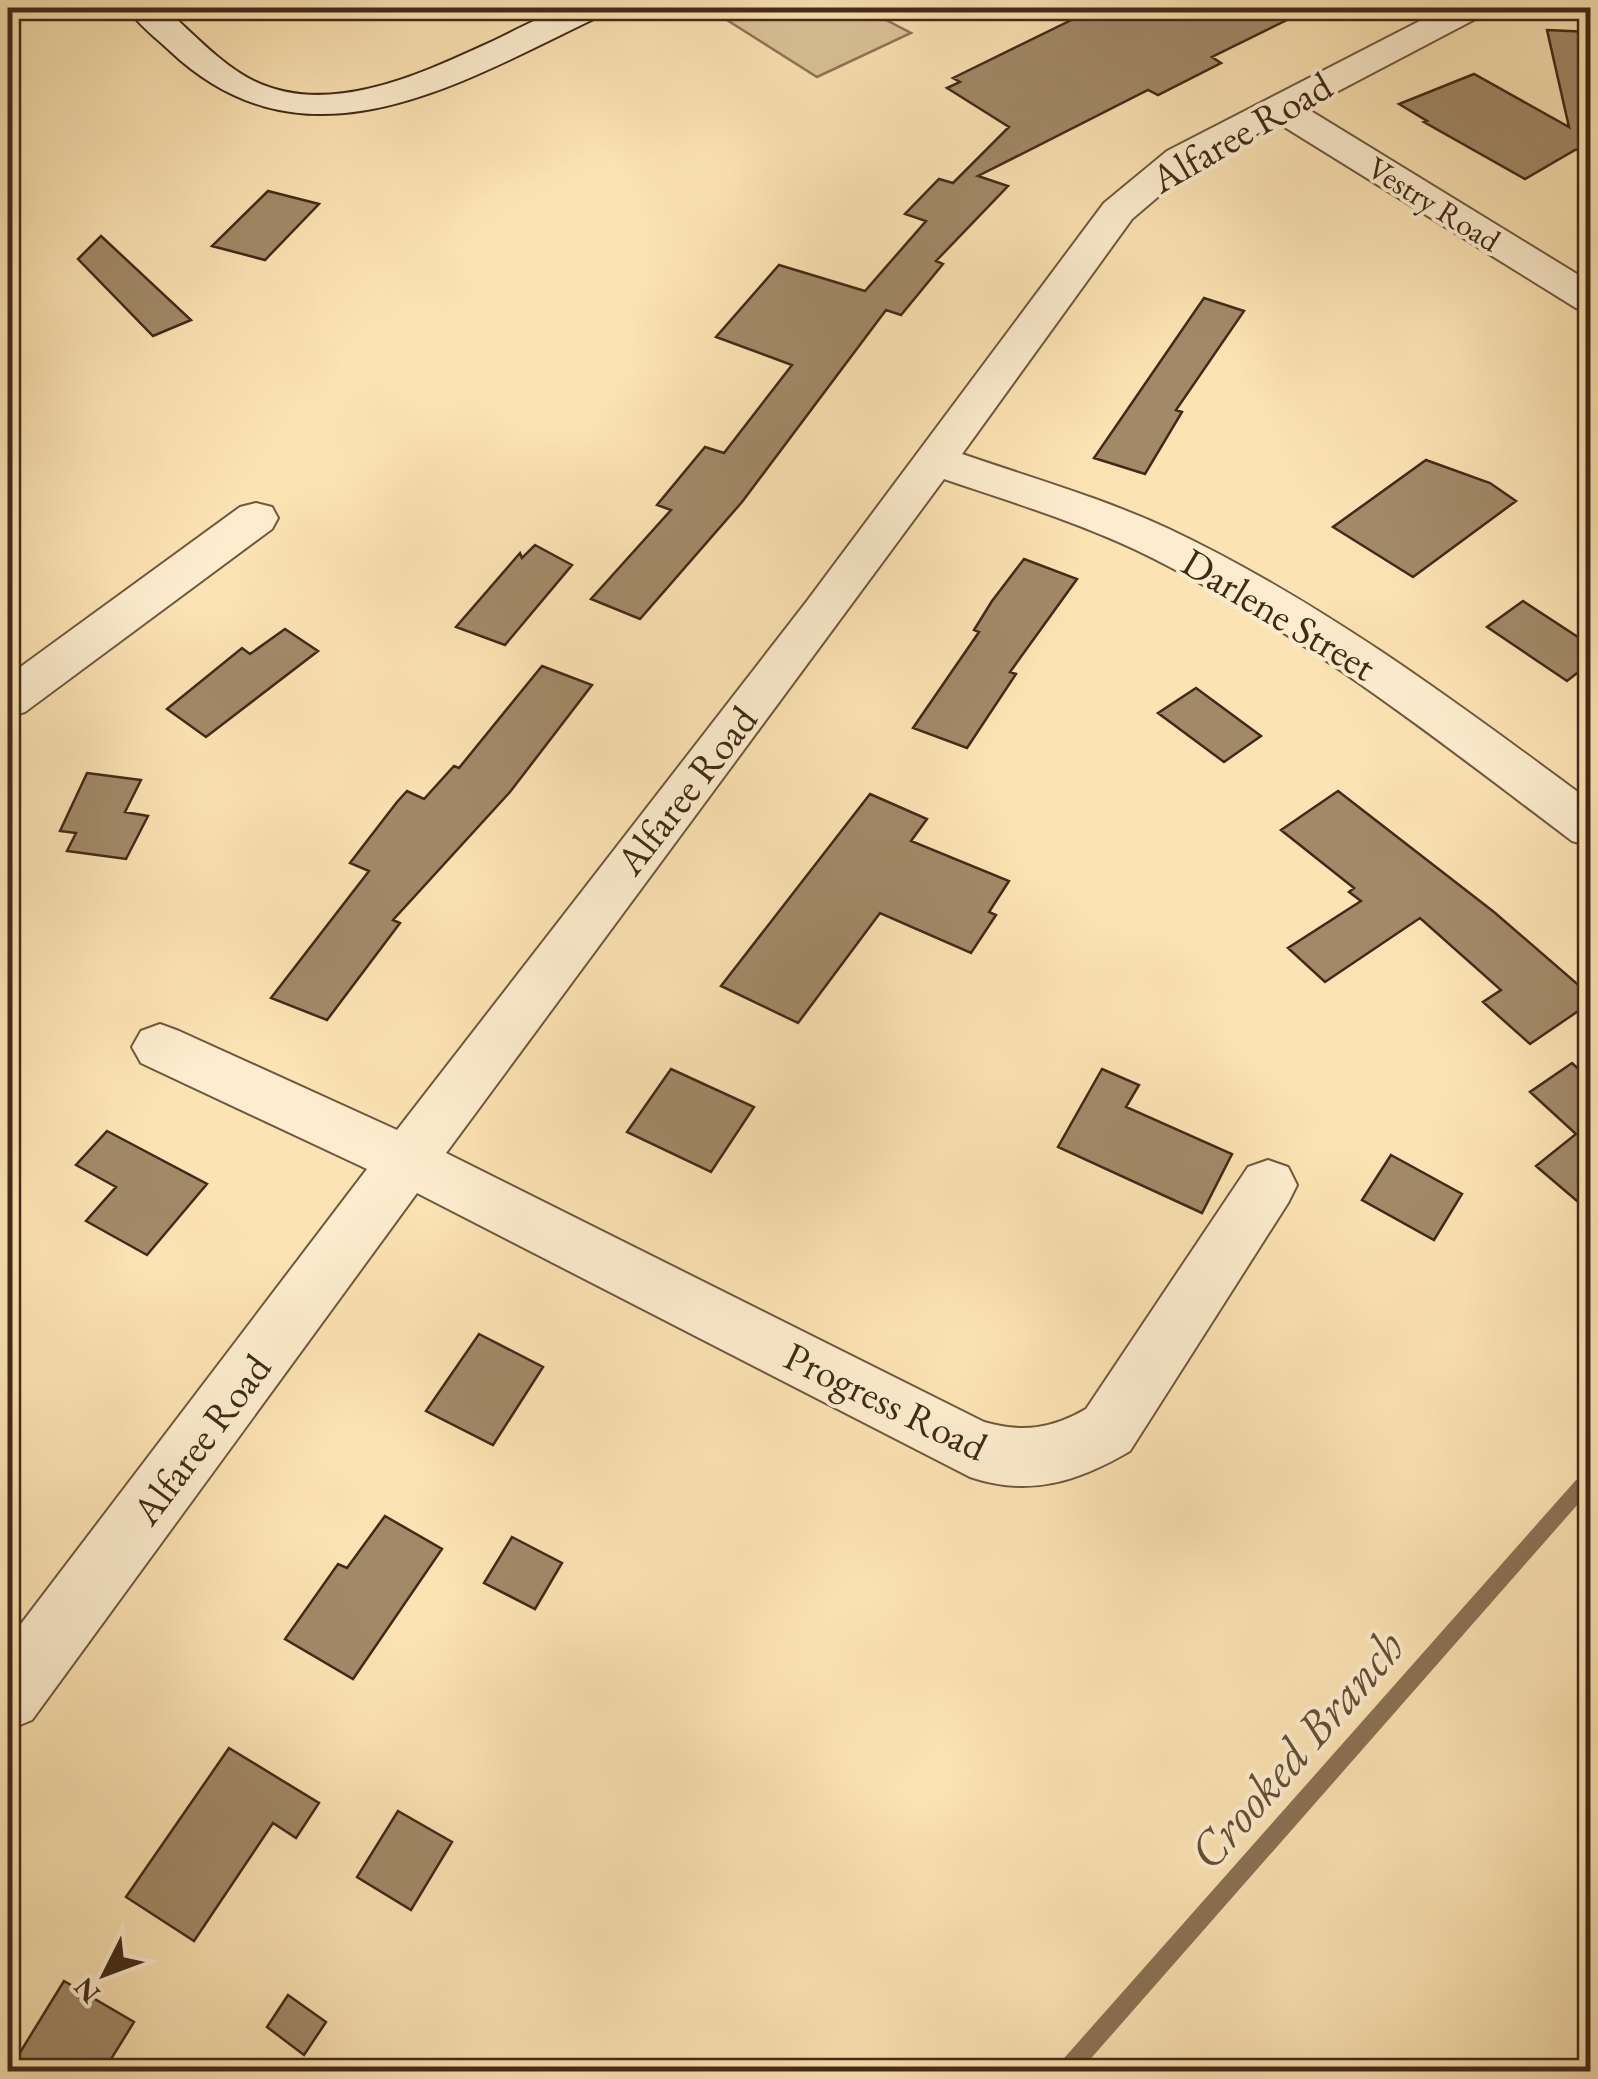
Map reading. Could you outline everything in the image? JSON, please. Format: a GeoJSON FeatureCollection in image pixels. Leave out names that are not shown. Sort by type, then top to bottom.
{"type":"FeatureCollection","features":[{"type":"Feature","properties":{"kind":"street"},"geometry":{"type":"LineString","coordinates":[[144,8],[241,90],[274,101],[315,106],[382,96],[590,8]]}},
{"type":"Feature","properties":{"kind":"street","name":"Alfaree Road"},"geometry":{"type":"LineString","coordinates":[[8,1696],[1118,211],[1180,159],[1471,8]]}},
{"type":"Feature","properties":{"kind":"street","name":"Vestry Road"},"geometry":{"type":"LineString","coordinates":[[1278,107],[1590,299]]}},
{"type":"Feature","properties":{"kind":"street","name":"Darlene Street"},"geometry":{"type":"LineString","coordinates":[[935,460],[1100,516],[1224,575],[1309,625],[1590,827]]}},
{"type":"Feature","properties":{"kind":"street"},"geometry":{"type":"LineString","coordinates":[[8,700],[256,518]]}},
{"type":"Feature","properties":{"kind":"street","name":"Progress Road"},"geometry":{"type":"LineString","coordinates":[[160,1047],[408,1161],[970,1446],[992,1455],[1032,1460],[1070,1454],[1108,1430],[1268,1184]]}},
{"type":"Feature","properties":{"kind":"shaded area"},"geometry":{"type":"Polygon","coordinates":[[[708,8],[863,8],[911,33],[817,77],[708,8]]]}},
{"type":"Feature","properties":{"kind":"building"},"geometry":{"type":"Polygon","coordinates":[[[1096,8],[1311,8],[1212,57],[1221,63],[1158,95],[1148,90],[978,176],[1008,186],[936,261],[943,264],[901,315],[886,310],[742,502],[640,619],[591,599],[671,510],[657,505],[705,447],[724,453],[792,365],[716,337],[779,265],[865,291],[926,221],[905,214],[939,179],[953,183],[1009,127],[947,88],[960,82],[953,78],[1096,8]]]}},
{"type":"Feature","properties":{"kind":"building"},"geometry":{"type":"Polygon","coordinates":[[[1547,30],[1590,32],[1590,148],[1575,150],[1525,179],[1399,104],[1474,74],[1569,127],[1547,30]]]}},
{"type":"Feature","properties":{"kind":"building"},"geometry":{"type":"Polygon","coordinates":[[[268,191],[319,204],[265,260],[212,246],[268,191]]]}},
{"type":"Feature","properties":{"kind":"building"},"geometry":{"type":"Polygon","coordinates":[[[101,236],[191,320],[153,336],[78,259],[101,236]]]}},
{"type":"Feature","properties":{"kind":"building"},"geometry":{"type":"Polygon","coordinates":[[[1204,298],[1244,311],[1176,410],[1182,412],[1145,474],[1094,458],[1204,298]]]}},
{"type":"Feature","properties":{"kind":"building"},"geometry":{"type":"Polygon","coordinates":[[[1426,460],[1490,483],[1516,501],[1413,577],[1333,527],[1426,460]]]}},
{"type":"Feature","properties":{"kind":"building"},"geometry":{"type":"Polygon","coordinates":[[[535,545],[572,565],[505,645],[456,627],[520,553],[522,558],[535,545]]]}},
{"type":"Feature","properties":{"kind":"building"},"geometry":{"type":"Polygon","coordinates":[[[1024,559],[1077,579],[1010,672],[1016,674],[967,748],[913,728],[979,632],[974,630],[992,601],[1024,559]]]}},
{"type":"Feature","properties":{"kind":"building"},"geometry":{"type":"Polygon","coordinates":[[[1523,601],[1590,645],[1590,663],[1567,681],[1487,627],[1523,601]]]}},
{"type":"Feature","properties":{"kind":"building"},"geometry":{"type":"Polygon","coordinates":[[[285,629],[318,651],[206,737],[167,709],[242,648],[250,654],[285,629]]]}},
{"type":"Feature","properties":{"kind":"building"},"geometry":{"type":"Polygon","coordinates":[[[542,666],[592,685],[510,792],[393,920],[400,923],[327,1020],[271,998],[369,871],[350,863],[397,802],[407,791],[424,799],[454,766],[459,768],[542,666]]]}},
{"type":"Feature","properties":{"kind":"building"},"geometry":{"type":"Polygon","coordinates":[[[1196,688],[1261,736],[1224,762],[1158,713],[1196,688]]]}},
{"type":"Feature","properties":{"kind":"building"},"geometry":{"type":"Polygon","coordinates":[[[87,773],[141,780],[125,812],[148,816],[126,859],[67,851],[76,833],[60,831],[87,773]]]}},
{"type":"Feature","properties":{"kind":"building"},"geometry":{"type":"Polygon","coordinates":[[[1338,791],[1494,912],[1590,995],[1590,1003],[1530,1044],[1483,1002],[1501,990],[1420,918],[1325,982],[1288,948],[1361,901],[1349,892],[1354,888],[1281,830],[1338,791]]]}},
{"type":"Feature","properties":{"kind":"building"},"geometry":{"type":"Polygon","coordinates":[[[870,794],[927,819],[911,841],[1009,881],[989,912],[996,915],[971,953],[880,913],[798,1023],[721,986],[870,794]]]}},
{"type":"Feature","properties":{"kind":"building"},"geometry":{"type":"Polygon","coordinates":[[[1572,1063],[1590,1080],[1590,1212],[1536,1166],[1576,1134],[1530,1092],[1572,1063]]]}},
{"type":"Feature","properties":{"kind":"building"},"geometry":{"type":"Polygon","coordinates":[[[671,1069],[754,1107],[711,1172],[627,1132],[671,1069]]]}},
{"type":"Feature","properties":{"kind":"building"},"geometry":{"type":"Polygon","coordinates":[[[1102,1069],[1139,1085],[1126,1107],[1232,1154],[1202,1213],[1058,1147],[1102,1069]]]}},
{"type":"Feature","properties":{"kind":"building"},"geometry":{"type":"Polygon","coordinates":[[[107,1131],[207,1184],[147,1255],[86,1221],[116,1187],[76,1165],[107,1131]]]}},
{"type":"Feature","properties":{"kind":"building"},"geometry":{"type":"Polygon","coordinates":[[[1391,1155],[1462,1194],[1434,1240],[1362,1200],[1391,1155]]]}},
{"type":"Feature","properties":{"kind":"building"},"geometry":{"type":"Polygon","coordinates":[[[479,1334],[543,1367],[493,1445],[426,1411],[479,1334]]]}},
{"type":"Feature","properties":{"kind":"building"},"geometry":{"type":"Polygon","coordinates":[[[385,1516],[442,1549],[353,1679],[285,1639],[338,1564],[347,1568],[385,1516]]]}},
{"type":"Feature","properties":{"kind":"building"},"geometry":{"type":"Polygon","coordinates":[[[512,1537],[562,1563],[535,1609],[484,1583],[512,1537]]]}},
{"type":"Feature","properties":{"kind":"building"},"geometry":{"type":"Polygon","coordinates":[[[229,1748],[319,1803],[296,1838],[273,1823],[194,1941],[126,1897],[229,1748]]]}},
{"type":"Feature","properties":{"kind":"building"},"geometry":{"type":"Polygon","coordinates":[[[398,1811],[452,1842],[411,1910],[357,1877],[398,1811]]]}},
{"type":"Feature","properties":{"kind":"building"},"geometry":{"type":"Polygon","coordinates":[[[64,1981],[134,2022],[103,2072],[8,2072],[64,1981]]]}},
{"type":"Feature","properties":{"kind":"building"},"geometry":{"type":"Polygon","coordinates":[[[288,1995],[326,2022],[304,2055],[267,2027],[288,1995]]]}},
{"type":"Feature","properties":{"kind":"waterway","name":"Crooked Branch"},"geometry":{"type":"LineString","coordinates":[[1065,2072],[1582,1486],[1590,1487]]}}]}
